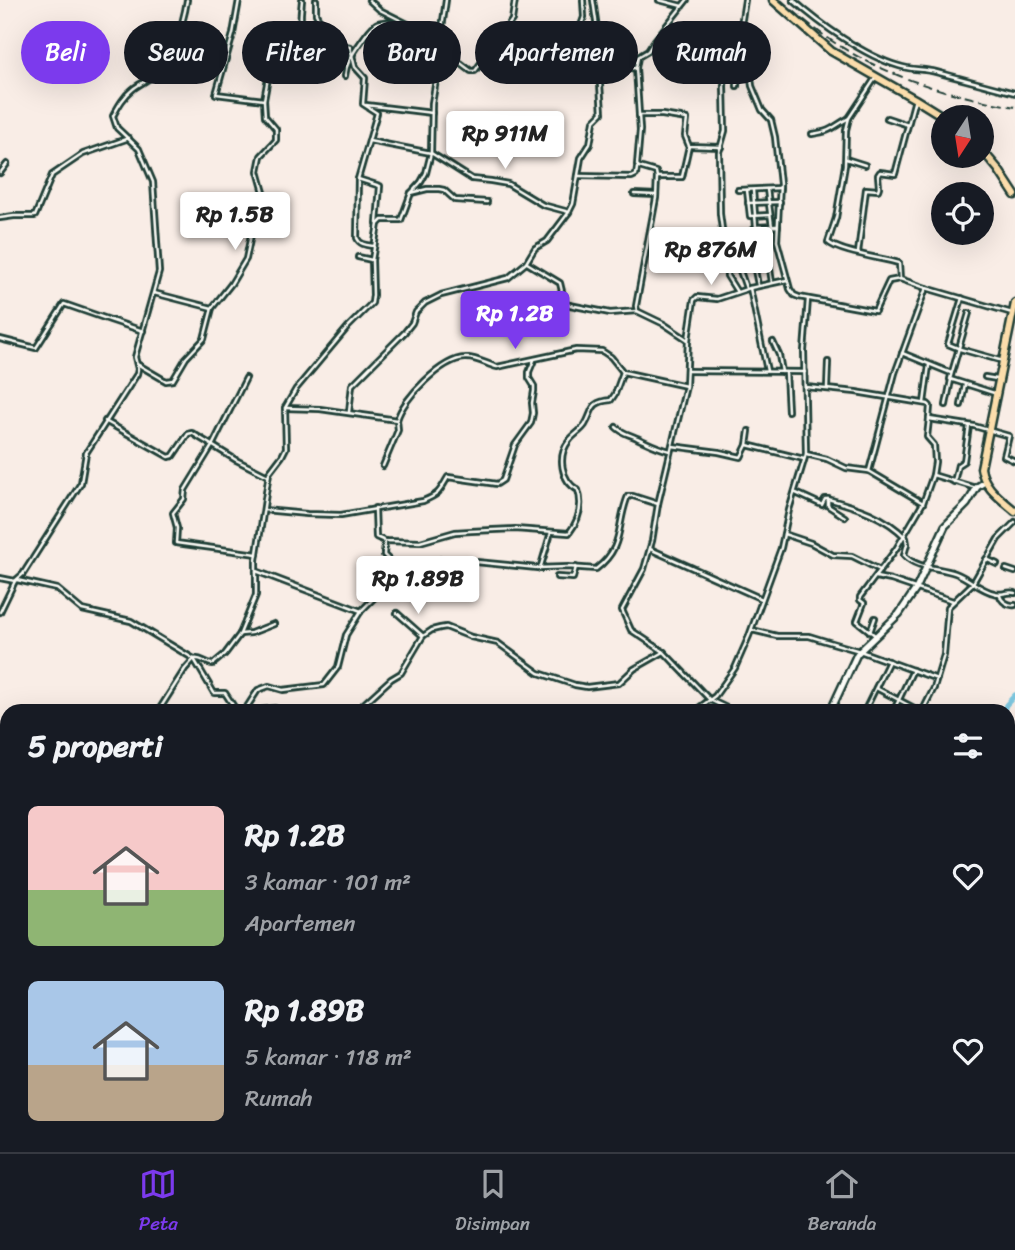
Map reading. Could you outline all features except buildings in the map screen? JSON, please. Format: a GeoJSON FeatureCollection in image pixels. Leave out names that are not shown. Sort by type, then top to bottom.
{"type":"FeatureCollection","features":[{"type":"Feature","properties":{"kind":"main road"},"geometry":{"type":"LineString","coordinates":[[773,0],[831,51],[931,109]]}},
{"type":"Feature","properties":{"kind":"main road"},"geometry":{"type":"LineString","coordinates":[[994,164],[1015,195]]}},
{"type":"Feature","properties":{"kind":"main road"},"geometry":{"type":"LineString","coordinates":[[1015,303],[981,468],[985,482],[991,490],[1015,510]]}},
{"type":"Feature","properties":{"kind":"street"},"geometry":{"type":"LineString","coordinates":[[0,612],[16,581],[81,483],[86,453],[137,374],[135,357],[159,272],[153,182],[139,149],[117,128],[113,116],[123,98],[154,74],[167,56],[179,33],[187,0]]}},
{"type":"Feature","properties":{"kind":"street"},"geometry":{"type":"LineString","coordinates":[[239,0],[233,34],[216,94],[264,100]]}},
{"type":"Feature","properties":{"kind":"street"},"geometry":{"type":"LineString","coordinates":[[300,21],[302,0]]}},
{"type":"Feature","properties":{"kind":"street"},"geometry":{"type":"LineString","coordinates":[[316,0],[316,14],[320,21]]}},
{"type":"Feature","properties":{"kind":"street"},"geometry":{"type":"LineString","coordinates":[[369,0],[380,10],[403,21]]}},
{"type":"Feature","properties":{"kind":"street"},"geometry":{"type":"LineString","coordinates":[[443,21],[446,0]]}},
{"type":"Feature","properties":{"kind":"street"},"geometry":{"type":"LineString","coordinates":[[461,63],[475,71],[512,20],[515,0]]}},
{"type":"Feature","properties":{"kind":"street"},"geometry":{"type":"LineString","coordinates":[[583,0],[583,21]]}},
{"type":"Feature","properties":{"kind":"street"},"geometry":{"type":"LineString","coordinates":[[593,0],[596,21]]}},
{"type":"Feature","properties":{"kind":"street"},"geometry":{"type":"LineString","coordinates":[[659,0],[681,6]]}},
{"type":"Feature","properties":{"kind":"street"},"geometry":{"type":"LineString","coordinates":[[638,56],[648,51],[687,0]]}},
{"type":"Feature","properties":{"kind":"street"},"geometry":{"type":"LineString","coordinates":[[742,21],[745,0]]}},
{"type":"Feature","properties":{"kind":"street"},"geometry":{"type":"LineString","coordinates":[[793,0],[842,36],[889,62],[1015,93]]}},
{"type":"Feature","properties":{"kind":"street"},"geometry":{"type":"LineString","coordinates":[[349,60],[363,39]]}},
{"type":"Feature","properties":{"kind":"street"},"geometry":{"type":"LineString","coordinates":[[349,47],[355,67],[365,78],[363,104]]}},
{"type":"Feature","properties":{"kind":"street"},"geometry":{"type":"LineString","coordinates":[[876,77],[849,118],[846,159],[836,218],[828,242],[830,245],[899,263],[900,279]]}},
{"type":"Feature","properties":{"kind":"street"},"geometry":{"type":"LineString","coordinates":[[136,363],[166,381],[173,380],[186,358],[204,339],[212,308],[246,259],[251,230],[265,196],[258,172],[261,156],[276,140],[276,128],[265,116],[267,84]]}},
{"type":"Feature","properties":{"kind":"street"},"geometry":{"type":"LineString","coordinates":[[377,226],[382,220],[401,220],[411,193],[426,173],[431,153],[432,113],[437,84]]}},
{"type":"Feature","properties":{"kind":"street"},"geometry":{"type":"LineString","coordinates":[[349,412],[352,385],[404,333],[416,312],[425,303],[441,295],[508,278],[526,263],[535,248],[547,241],[573,204],[581,158],[590,145],[594,121],[601,113],[600,84]]}},
{"type":"Feature","properties":{"kind":"street"},"geometry":{"type":"LineString","coordinates":[[578,176],[634,177],[636,174],[640,130],[637,84]]}},
{"type":"Feature","properties":{"kind":"street"},"geometry":{"type":"LineString","coordinates":[[724,84],[725,131],[719,152],[720,203],[730,270]]}},
{"type":"Feature","properties":{"kind":"street"},"geometry":{"type":"LineString","coordinates":[[752,84],[762,110],[772,122],[780,188],[778,241],[787,280],[794,295],[875,311],[889,281],[900,279],[1014,314]]}},
{"type":"Feature","properties":{"kind":"street"},"geometry":{"type":"LineString","coordinates":[[858,253],[866,189],[878,190],[880,172],[895,174],[915,99]]}},
{"type":"Feature","properties":{"kind":"street"},"geometry":{"type":"LineString","coordinates":[[363,104],[432,113]]}},
{"type":"Feature","properties":{"kind":"street"},"geometry":{"type":"LineString","coordinates":[[363,104],[377,113],[358,179],[357,238],[363,244],[374,246]]}},
{"type":"Feature","properties":{"kind":"street"},"geometry":{"type":"LineString","coordinates":[[639,115],[687,119],[685,136],[689,146],[682,177],[657,177]]}},
{"type":"Feature","properties":{"kind":"street"},"geometry":{"type":"LineString","coordinates":[[812,134],[826,132],[849,118]]}},
{"type":"Feature","properties":{"kind":"street"},"geometry":{"type":"LineString","coordinates":[[887,118],[908,125]]}},
{"type":"Feature","properties":{"kind":"street"},"geometry":{"type":"LineString","coordinates":[[0,218],[35,216],[52,175],[83,154],[129,138]]}},
{"type":"Feature","properties":{"kind":"street"},"geometry":{"type":"LineString","coordinates":[[369,141],[431,153],[472,179],[508,184],[543,205],[569,212]]}},
{"type":"Feature","properties":{"kind":"street"},"geometry":{"type":"LineString","coordinates":[[689,146],[721,147]]}},
{"type":"Feature","properties":{"kind":"street"},"geometry":{"type":"LineString","coordinates":[[846,159],[865,165]]}},
{"type":"Feature","properties":{"kind":"street"},"geometry":{"type":"LineString","coordinates":[[0,173],[7,164]]}},
{"type":"Feature","properties":{"kind":"street"},"geometry":{"type":"LineString","coordinates":[[637,312],[657,177],[654,170],[638,166]]}},
{"type":"Feature","properties":{"kind":"street"},"geometry":{"type":"LineString","coordinates":[[0,578],[57,589],[82,610],[131,621],[194,659],[211,664],[217,662],[240,634],[256,595],[257,554],[270,471],[286,448],[285,408],[296,389],[372,303],[372,260],[380,186],[358,179]]}},
{"type":"Feature","properties":{"kind":"street"},"geometry":{"type":"LineString","coordinates":[[738,190],[780,188]]}},
{"type":"Feature","properties":{"kind":"street"},"geometry":{"type":"LineString","coordinates":[[411,193],[439,189],[455,200],[486,202]]}},
{"type":"Feature","properties":{"kind":"street"},"geometry":{"type":"LineString","coordinates":[[767,189],[772,227]]}},
{"type":"Feature","properties":{"kind":"street"},"geometry":{"type":"LineString","coordinates":[[747,190],[749,215],[770,215]]}},
{"type":"Feature","properties":{"kind":"street"},"geometry":{"type":"LineString","coordinates":[[753,190],[762,257]]}},
{"type":"Feature","properties":{"kind":"street"},"geometry":{"type":"LineString","coordinates":[[634,194],[656,195]]}},
{"type":"Feature","properties":{"kind":"street"},"geometry":{"type":"LineString","coordinates":[[748,203],[780,202]]}},
{"type":"Feature","properties":{"kind":"street"},"geometry":{"type":"LineString","coordinates":[[758,286],[754,265],[753,230],[758,227],[778,226]]}},
{"type":"Feature","properties":{"kind":"street"},"geometry":{"type":"LineString","coordinates":[[764,227],[772,283]]}},
{"type":"Feature","properties":{"kind":"street"},"geometry":{"type":"LineString","coordinates":[[715,244],[753,241]]}},
{"type":"Feature","properties":{"kind":"street"},"geometry":{"type":"LineString","coordinates":[[754,259],[767,256]]}},
{"type":"Feature","properties":{"kind":"street"},"geometry":{"type":"LineString","coordinates":[[358,257],[372,260]]}},
{"type":"Feature","properties":{"kind":"street"},"geometry":{"type":"LineString","coordinates":[[526,263],[560,283],[565,304],[610,313],[637,312],[664,324],[688,340]]}},
{"type":"Feature","properties":{"kind":"street"},"geometry":{"type":"LineString","coordinates":[[737,292],[727,272],[754,265]]}},
{"type":"Feature","properties":{"kind":"street"},"geometry":{"type":"LineString","coordinates":[[739,268],[748,289],[767,372]]}},
{"type":"Feature","properties":{"kind":"street"},"geometry":{"type":"LineString","coordinates":[[717,704],[710,701],[664,652],[631,630],[622,612],[644,569],[649,549],[686,386],[688,340],[696,298],[717,299],[787,280]]}},
{"type":"Feature","properties":{"kind":"street"},"geometry":{"type":"LineString","coordinates":[[869,471],[888,397],[926,288]]}},
{"type":"Feature","properties":{"kind":"street"},"geometry":{"type":"LineString","coordinates":[[153,292],[212,308]]}},
{"type":"Feature","properties":{"kind":"street"},"geometry":{"type":"LineString","coordinates":[[962,298],[949,345],[1004,362]]}},
{"type":"Feature","properties":{"kind":"street"},"geometry":{"type":"LineString","coordinates":[[705,704],[721,690],[735,668],[751,630],[781,548],[806,454],[804,351],[808,299]]}},
{"type":"Feature","properties":{"kind":"street"},"geometry":{"type":"LineString","coordinates":[[0,339],[36,348],[64,304],[143,331]]}},
{"type":"Feature","properties":{"kind":"street"},"geometry":{"type":"LineString","coordinates":[[946,405],[951,373],[969,313]]}},
{"type":"Feature","properties":{"kind":"street"},"geometry":{"type":"LineString","coordinates":[[773,342],[784,372],[788,411]]}},
{"type":"Feature","properties":{"kind":"street"},"geometry":{"type":"LineString","coordinates":[[383,466],[398,430],[399,412],[442,366],[463,357],[476,358],[497,367],[576,350],[602,351],[611,357],[623,372],[686,386]]}},
{"type":"Feature","properties":{"kind":"street"},"geometry":{"type":"LineString","coordinates":[[902,353],[951,373]]}},
{"type":"Feature","properties":{"kind":"street"},"geometry":{"type":"LineString","coordinates":[[264,510],[341,515],[422,501],[440,491],[448,477],[497,484],[503,480],[515,445],[531,424],[534,386],[529,372],[534,360]]}},
{"type":"Feature","properties":{"kind":"street"},"geometry":{"type":"LineString","coordinates":[[827,388],[828,362]]}},
{"type":"Feature","properties":{"kind":"street"},"geometry":{"type":"LineString","coordinates":[[924,403],[929,365]]}},
{"type":"Feature","properties":{"kind":"street"},"geometry":{"type":"LineString","coordinates":[[687,371],[805,372]]}},
{"type":"Feature","properties":{"kind":"street"},"geometry":{"type":"LineString","coordinates":[[374,508],[376,537],[385,541],[420,542],[455,532],[515,529],[569,533],[581,509],[581,500],[578,490],[565,478],[561,463],[566,443],[584,426],[590,410],[601,401],[611,400],[623,372]]}},
{"type":"Feature","properties":{"kind":"street"},"geometry":{"type":"LineString","coordinates":[[985,377],[1000,379]]}},
{"type":"Feature","properties":{"kind":"street"},"geometry":{"type":"LineString","coordinates":[[246,378],[212,446],[185,490],[184,499],[173,513],[177,528],[176,543],[257,554]]}},
{"type":"Feature","properties":{"kind":"street"},"geometry":{"type":"LineString","coordinates":[[951,380],[997,394]]}},
{"type":"Feature","properties":{"kind":"street"},"geometry":{"type":"LineString","coordinates":[[961,405],[965,384]]}},
{"type":"Feature","properties":{"kind":"street"},"geometry":{"type":"LineString","coordinates":[[806,387],[930,405],[926,435],[934,447],[935,462],[923,503],[904,536],[861,595],[860,600],[864,603],[857,621],[876,636]]}},
{"type":"Feature","properties":{"kind":"street"},"geometry":{"type":"LineString","coordinates":[[285,408],[320,408],[397,420]]}},
{"type":"Feature","properties":{"kind":"street"},"geometry":{"type":"LineString","coordinates":[[929,419],[1015,437]]}},
{"type":"Feature","properties":{"kind":"street"},"geometry":{"type":"LineString","coordinates":[[105,421],[169,457],[173,456],[190,433],[246,466],[269,476]]}},
{"type":"Feature","properties":{"kind":"street"},"geometry":{"type":"LineString","coordinates":[[954,482],[958,466],[964,461],[969,426]]}},
{"type":"Feature","properties":{"kind":"street"},"geometry":{"type":"LineString","coordinates":[[616,427],[624,434],[670,451]]}},
{"type":"Feature","properties":{"kind":"street"},"geometry":{"type":"LineString","coordinates":[[671,446],[719,452],[738,458],[742,456],[747,445],[749,431]]}},
{"type":"Feature","properties":{"kind":"street"},"geometry":{"type":"LineString","coordinates":[[1009,436],[1004,456],[1015,461]]}},
{"type":"Feature","properties":{"kind":"street"},"geometry":{"type":"LineString","coordinates":[[747,445],[804,459]]}},
{"type":"Feature","properties":{"kind":"street"},"geometry":{"type":"LineString","coordinates":[[806,454],[822,457],[846,468],[869,471],[923,503]]}},
{"type":"Feature","properties":{"kind":"street"},"geometry":{"type":"LineString","coordinates":[[933,475],[976,488]]}},
{"type":"Feature","properties":{"kind":"street"},"geometry":{"type":"LineString","coordinates":[[836,704],[857,654],[899,614],[916,589],[945,526],[967,505],[976,488],[985,482]]}},
{"type":"Feature","properties":{"kind":"street"},"geometry":{"type":"LineString","coordinates":[[794,492],[821,505],[828,499],[873,514],[887,522],[907,540],[905,557],[926,567],[956,573],[989,592],[1000,595],[1015,593]]}},
{"type":"Feature","properties":{"kind":"street"},"geometry":{"type":"LineString","coordinates":[[249,704],[258,690],[269,686],[283,690],[324,685],[338,667],[346,635],[361,611],[401,571],[415,564],[442,559],[540,569],[596,569],[617,544],[628,496],[658,504]]}},
{"type":"Feature","properties":{"kind":"street"},"geometry":{"type":"LineString","coordinates":[[828,499],[828,506],[845,517]]}},
{"type":"Feature","properties":{"kind":"street"},"geometry":{"type":"LineString","coordinates":[[926,704],[937,679],[945,646],[947,609],[973,583],[999,540],[1015,522]]}},
{"type":"Feature","properties":{"kind":"street"},"geometry":{"type":"LineString","coordinates":[[540,569],[551,532]]}},
{"type":"Feature","properties":{"kind":"street"},"geometry":{"type":"LineString","coordinates":[[784,534],[811,543],[833,555],[852,556],[880,570]]}},
{"type":"Feature","properties":{"kind":"street"},"geometry":{"type":"LineString","coordinates":[[385,541],[384,555],[401,571]]}},
{"type":"Feature","properties":{"kind":"street"},"geometry":{"type":"LineString","coordinates":[[649,549],[762,599]]}},
{"type":"Feature","properties":{"kind":"street"},"geometry":{"type":"LineString","coordinates":[[986,559],[997,564]]}},
{"type":"Feature","properties":{"kind":"street"},"geometry":{"type":"LineString","coordinates":[[556,577],[572,578],[576,568]]}},
{"type":"Feature","properties":{"kind":"street"},"geometry":{"type":"LineString","coordinates":[[1006,569],[1015,572]]}},
{"type":"Feature","properties":{"kind":"street"},"geometry":{"type":"LineString","coordinates":[[256,571],[361,611]]}},
{"type":"Feature","properties":{"kind":"street"},"geometry":{"type":"LineString","coordinates":[[876,577],[953,601]]}},
{"type":"Feature","properties":{"kind":"street"},"geometry":{"type":"LineString","coordinates":[[1000,595],[1004,602],[1015,605]]}},
{"type":"Feature","properties":{"kind":"street"},"geometry":{"type":"LineString","coordinates":[[397,613],[424,636]]}},
{"type":"Feature","properties":{"kind":"street"},"geometry":{"type":"LineString","coordinates":[[870,632],[875,618]]}},
{"type":"Feature","properties":{"kind":"street"},"geometry":{"type":"LineString","coordinates":[[240,634],[251,633],[274,624]]}},
{"type":"Feature","properties":{"kind":"street"},"geometry":{"type":"LineString","coordinates":[[364,704],[401,673],[424,636],[432,630],[444,627],[498,643],[539,673],[587,687],[619,683],[638,667],[664,652]]}},
{"type":"Feature","properties":{"kind":"street"},"geometry":{"type":"LineString","coordinates":[[751,630],[777,636],[809,636],[937,679]]}},
{"type":"Feature","properties":{"kind":"street"},"geometry":{"type":"LineString","coordinates":[[163,704],[184,669],[194,659]]}},
{"type":"Feature","properties":{"kind":"street"},"geometry":{"type":"LineString","coordinates":[[194,659],[214,694],[225,693],[232,704]]}},
{"type":"Feature","properties":{"kind":"street"},"geometry":{"type":"LineString","coordinates":[[868,704],[889,661]]}},
{"type":"Feature","properties":{"kind":"street"},"geometry":{"type":"LineString","coordinates":[[897,704],[913,670]]}},
{"type":"Feature","properties":{"kind":"street"},"geometry":{"type":"LineString","coordinates":[[876,688],[906,704]]}},
{"type":"Feature","properties":{"kind":"waterway"},"geometry":{"type":"LineString","coordinates":[[1007,704],[1015,695]]}},
{"type":"Feature","properties":{"kind":"railway"},"geometry":{"type":"LineString","coordinates":[[781,0],[825,36],[875,65],[943,91],[1015,107]]}}]}
